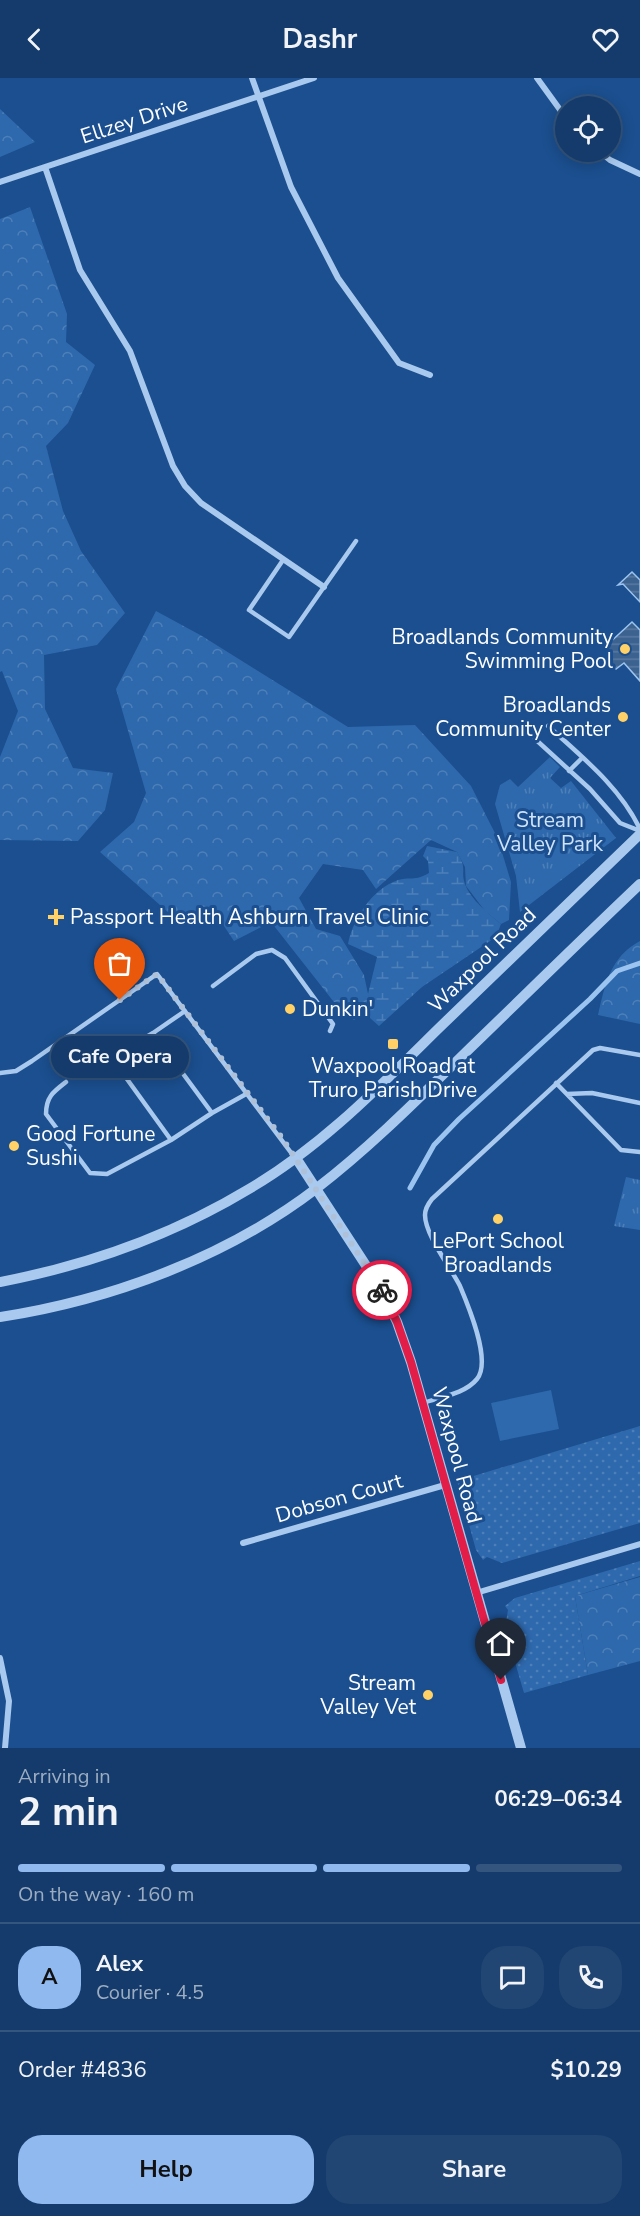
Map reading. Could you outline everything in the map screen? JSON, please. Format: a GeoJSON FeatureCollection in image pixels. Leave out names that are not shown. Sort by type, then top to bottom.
{"type":"FeatureCollection","features":[{"type":"Feature","properties":{"kind":"street"},"geometry":{"type":"LineString","coordinates":[[252,78],[291,187],[338,278],[399,363],[430,375]]}},
{"type":"Feature","properties":{"kind":"street","name":"Ellzey Drive"},"geometry":{"type":"LineString","coordinates":[[0,182],[314,78]]}},
{"type":"Feature","properties":{"kind":"street"},"geometry":{"type":"LineString","coordinates":[[537,78],[555,103]]}},
{"type":"Feature","properties":{"kind":"street"},"geometry":{"type":"LineString","coordinates":[[614,162],[640,174]]}},
{"type":"Feature","properties":{"kind":"street"},"geometry":{"type":"LineString","coordinates":[[45,167],[80,270],[130,351],[173,466],[185,486],[201,503],[324,587]]}},
{"type":"Feature","properties":{"kind":"street","name":"Waxpool Road"},"geometry":{"type":"LineString","coordinates":[[518,1747],[423,1403],[397,1322],[380,1287],[296,1158],[371,1095],[640,831]]}},
{"type":"Feature","properties":{"kind":"street"},"geometry":{"type":"LineString","coordinates":[[0,1317],[51,1308],[138,1282],[234,1239],[315,1189],[423,1094],[640,884]]}},
{"type":"Feature","properties":{"kind":"street"},"geometry":{"type":"LineString","coordinates":[[0,1282],[98,1259],[155,1237],[250,1189],[296,1158]]}},
{"type":"Feature","properties":{"kind":"street","name":"Dobson Court"},"geometry":{"type":"LineString","coordinates":[[243,1543],[445,1485]]}},
{"type":"Feature","properties":{"kind":"street"},"geometry":{"type":"LineString","coordinates":[[475,1593],[640,1544]]}},
{"type":"Feature","properties":{"kind":"street"},"geometry":{"type":"LineString","coordinates":[[0,1658],[9,1701],[5,1748]]}},
{"type":"Feature","properties":{"kind":"lane"},"geometry":{"type":"LineString","coordinates":[[283,560],[249,610],[289,637],[356,541]]}},
{"type":"Feature","properties":{"kind":"lane"},"geometry":{"type":"LineString","coordinates":[[548,726],[603,777],[632,812],[640,831]]}},
{"type":"Feature","properties":{"kind":"lane"},"geometry":{"type":"LineString","coordinates":[[534,738],[620,823],[640,831]]}},
{"type":"Feature","properties":{"kind":"lane"},"geometry":{"type":"LineString","coordinates":[[569,771],[582,758]]}},
{"type":"Feature","properties":{"kind":"lane"},"geometry":{"type":"LineString","coordinates":[[213,986],[256,954],[272,950],[285,958],[333,1024],[330,1031]]}},
{"type":"Feature","properties":{"kind":"lane"},"geometry":{"type":"LineString","coordinates":[[0,1073],[16,1071],[32,1061],[157,974],[296,1158]]}},
{"type":"Feature","properties":{"kind":"lane"},"geometry":{"type":"LineString","coordinates":[[91,1064],[117,1054],[153,1034],[185,1011]]}},
{"type":"Feature","properties":{"kind":"lane"},"geometry":{"type":"LineString","coordinates":[[153,1034],[212,1113]]}},
{"type":"Feature","properties":{"kind":"lane"},"geometry":{"type":"LineString","coordinates":[[423,1403],[466,1388],[478,1378],[483,1367],[482,1349],[460,1287],[424,1217],[426,1207],[432,1198],[593,1050],[600,1048],[640,1056]]}},
{"type":"Feature","properties":{"kind":"lane"},"geometry":{"type":"LineString","coordinates":[[117,1054],[119,1068],[171,1140]]}},
{"type":"Feature","properties":{"kind":"lane"},"geometry":{"type":"LineString","coordinates":[[66,1082],[50,1095],[46,1102],[46,1114],[90,1173],[107,1174],[171,1140],[248,1093]]}},
{"type":"Feature","properties":{"kind":"lane"},"geometry":{"type":"LineString","coordinates":[[556,1083],[621,1150],[640,1152]]}},
{"type":"Feature","properties":{"kind":"lane"},"geometry":{"type":"LineString","coordinates":[[567,1094],[592,1093],[640,1103]]}},
{"type":"Feature","properties":{"kind":"green space"},"geometry":{"type":"Polygon","coordinates":[[[0,109],[35,142],[0,157],[0,109]]]}},
{"type":"Feature","properties":{"kind":"green space"},"geometry":{"type":"Polygon","coordinates":[[[30,207],[67,314],[66,342],[95,365],[68,423],[46,446],[63,511],[81,551],[125,613],[97,645],[44,655],[45,709],[73,768],[113,773],[105,810],[78,841],[0,840],[0,757],[18,711],[2,671],[0,672],[0,219],[30,207]]]}},
{"type":"Feature","properties":{"kind":"green space"},"geometry":{"type":"Polygon","coordinates":[[[156,611],[202,636],[348,727],[415,725],[471,786],[498,839],[511,882],[509,920],[501,924],[485,911],[466,886],[465,867],[457,852],[431,840],[376,889],[363,870],[323,864],[299,898],[316,929],[340,936],[364,975],[371,1008],[354,1020],[337,1006],[271,922],[234,941],[216,914],[169,913],[100,852],[134,822],[146,793],[116,689],[156,611]]]}},
{"type":"Feature","properties":{"kind":"green space","name":"Stream Valley Park"},"geometry":{"type":"Polygon","coordinates":[[[550,757],[560,767],[550,778],[561,788],[571,781],[616,838],[520,912],[516,876],[495,804],[500,785],[510,779],[518,787],[550,757]]]}},
{"type":"Feature","properties":{"kind":"green space"},"geometry":{"type":"Polygon","coordinates":[[[427,846],[457,852],[471,895],[501,924],[496,937],[422,987],[379,1026],[370,1018],[368,994],[377,957],[348,944],[359,915],[380,890],[398,880],[420,877],[429,873],[428,861],[423,856],[427,846]]]}},
{"type":"Feature","properties":{"kind":"green space"},"geometry":{"type":"Polygon","coordinates":[[[640,941],[640,1024],[598,1015],[606,983],[615,964],[622,955],[640,941]]]}},
{"type":"Feature","properties":{"kind":"green space"},"geometry":{"type":"Polygon","coordinates":[[[626,1177],[640,1180],[640,1230],[614,1226],[626,1177]]]}},
{"type":"Feature","properties":{"kind":"green space"},"geometry":{"type":"Polygon","coordinates":[[[551,1390],[559,1429],[500,1441],[491,1403],[551,1390]]]}},
{"type":"Feature","properties":{"kind":"green space"},"geometry":{"type":"Polygon","coordinates":[[[640,1426],[640,1523],[502,1563],[487,1557],[483,1560],[476,1550],[457,1481],[640,1426]]]}},
{"type":"Feature","properties":{"kind":"green space"},"geometry":{"type":"Polygon","coordinates":[[[640,1561],[640,1576],[575,1596],[588,1675],[524,1693],[505,1628],[508,1610],[505,1606],[515,1598],[640,1561]]]}},
{"type":"Feature","properties":{"kind":"green space"},"geometry":{"type":"Polygon","coordinates":[[[640,1577],[640,1661],[588,1675],[575,1596],[640,1577]]]}},
{"type":"Feature","properties":{"kind":"shaded area"},"geometry":{"type":"Polygon","coordinates":[[[632,572],[640,580],[640,602],[623,584],[618,585],[632,572]]]}},
{"type":"Feature","properties":{"kind":"shaded area","name":"Broadlands Community Swimming Pool"},"geometry":{"type":"Polygon","coordinates":[[[632,622],[640,630],[640,681],[624,663],[616,669],[606,658],[612,652],[606,646],[632,622]]]}},
{"type":"Feature","properties":{"kind":"waterway"},"geometry":{"type":"LineString","coordinates":[[410,1188],[434,1145],[459,1119],[590,999],[617,971],[640,963]]}},
{"type":"Feature","properties":{"kind":"way so far"},"geometry":{"type":"LineString","coordinates":[[120,1000],[157,974],[282,1138],[363,1257],[382,1290]]}},
{"type":"Feature","properties":{"kind":"place","name":"Broadlands Community Swimming Pool"},"geometry":{"type":"Point","coordinates":[625,649]}},
{"type":"Feature","properties":{"kind":"place","name":"Broadlands Community Center"},"geometry":{"type":"Point","coordinates":[623,717]}},
{"type":"Feature","properties":{"kind":"place","name":"Passport Health Ashburn Travel Clinic"},"geometry":{"type":"Point","coordinates":[56,917]}},
{"type":"Feature","properties":{"kind":"place","name":"Cafe Opera"},"geometry":{"type":"Point","coordinates":[120,1000]}},
{"type":"Feature","properties":{"kind":"place","name":"Dunkin'"},"geometry":{"type":"Point","coordinates":[290,1009]}},
{"type":"Feature","properties":{"kind":"place","name":"Waxpool Road at Truro Parish Drive"},"geometry":{"type":"Point","coordinates":[393,1044]}},
{"type":"Feature","properties":{"kind":"place","name":"Good Fortune Sushi"},"geometry":{"type":"Point","coordinates":[14,1146]}},
{"type":"Feature","properties":{"kind":"place","name":"LePort School Broadlands"},"geometry":{"type":"Point","coordinates":[498,1219]}},
{"type":"Feature","properties":{"kind":"place","name":"Stream Valley Vet"},"geometry":{"type":"Point","coordinates":[428,1695]}},
{"type":"Feature","properties":{"kind":"route"},"geometry":{"type":"LineString","coordinates":[[382,1290],[397,1322],[411,1362],[501,1680]]}}]}
